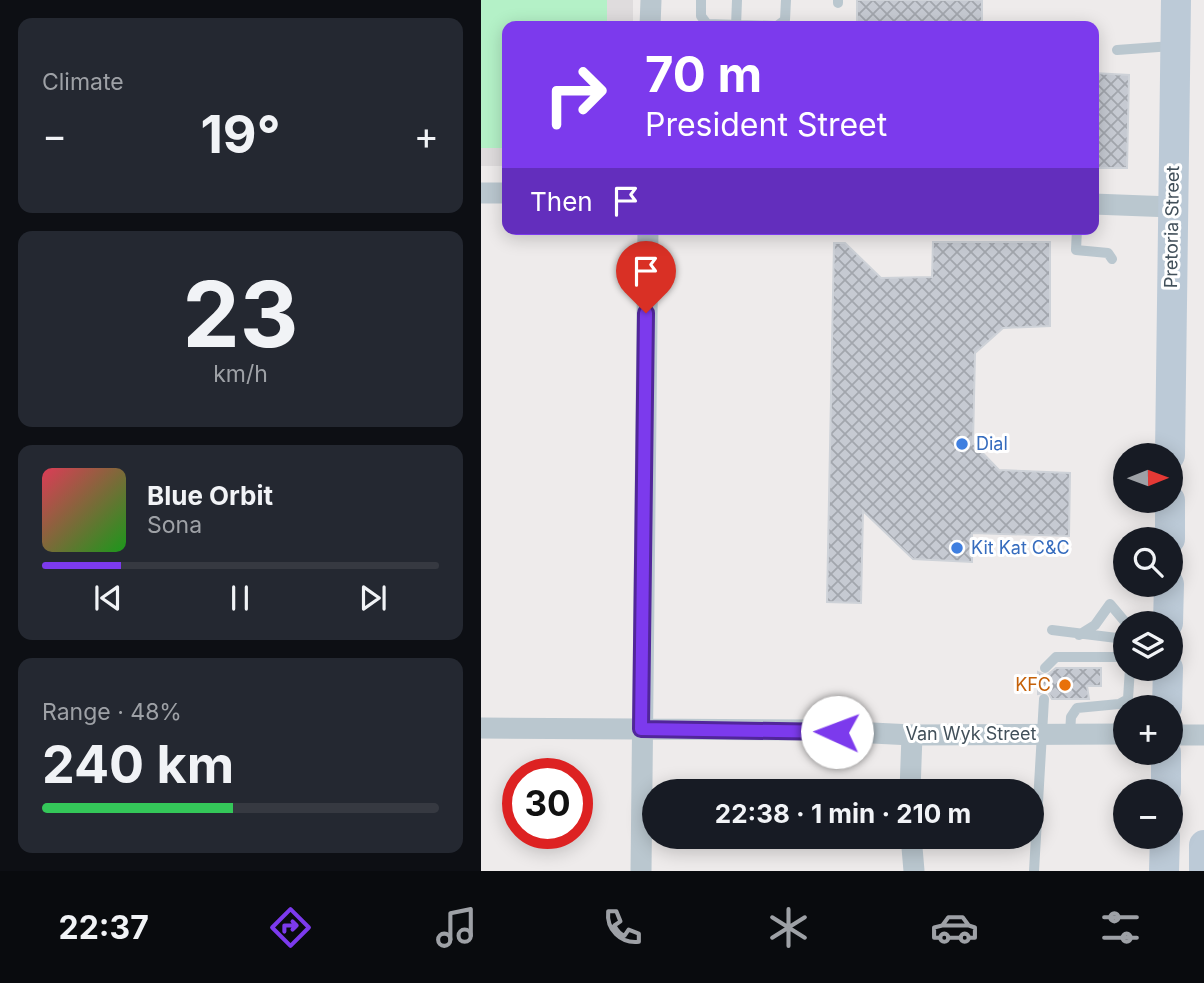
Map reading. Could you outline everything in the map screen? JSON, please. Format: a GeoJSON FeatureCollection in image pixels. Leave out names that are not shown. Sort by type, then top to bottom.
{"type":"FeatureCollection","features":[{"type":"Feature","properties":{"kind":"main road","name":"Pretoria Street"},"geometry":{"type":"LineString","coordinates":[[1170,443],[1176,0]]}},
{"type":"Feature","properties":{"kind":"main road"},"geometry":{"type":"LineString","coordinates":[[1175,46],[1188,34],[1192,0]]}},
{"type":"Feature","properties":{"kind":"main road"},"geometry":{"type":"LineString","coordinates":[[1204,845],[1204,871]]}},
{"type":"Feature","properties":{"kind":"main road"},"geometry":{"type":"LineString","coordinates":[[1164,871],[1165,849]]}},
{"type":"Feature","properties":{"kind":"street"},"geometry":{"type":"LineString","coordinates":[[650,21],[651,0]]}},
{"type":"Feature","properties":{"kind":"street"},"geometry":{"type":"LineString","coordinates":[[481,193],[502,193]]}},
{"type":"Feature","properties":{"kind":"street"},"geometry":{"type":"LineString","coordinates":[[1099,204],[1172,207]]}},
{"type":"Feature","properties":{"kind":"street"},"geometry":{"type":"LineString","coordinates":[[641,871],[648,235]]}},
{"type":"Feature","properties":{"kind":"street","name":"Van Wyk Street"},"geometry":{"type":"LineString","coordinates":[[481,728],[912,735],[1113,734]]}},
{"type":"Feature","properties":{"kind":"street"},"geometry":{"type":"LineString","coordinates":[[910,779],[912,735]]}},
{"type":"Feature","properties":{"kind":"street"},"geometry":{"type":"LineString","coordinates":[[1183,735],[1204,735]]}},
{"type":"Feature","properties":{"kind":"street"},"geometry":{"type":"LineString","coordinates":[[912,849],[914,871]]}},
{"type":"Feature","properties":{"kind":"lane"},"geometry":{"type":"LineString","coordinates":[[701,0],[703,21]]}},
{"type":"Feature","properties":{"kind":"lane"},"geometry":{"type":"LineString","coordinates":[[736,21],[737,0]]}},
{"type":"Feature","properties":{"kind":"lane"},"geometry":{"type":"LineString","coordinates":[[783,21],[786,0]]}},
{"type":"Feature","properties":{"kind":"lane"},"geometry":{"type":"LineString","coordinates":[[1117,50],[1175,46]]}},
{"type":"Feature","properties":{"kind":"lane"},"geometry":{"type":"LineString","coordinates":[[1077,235],[1076,250],[1108,253],[1112,259]]}},
{"type":"Feature","properties":{"kind":"lane"},"geometry":{"type":"LineString","coordinates":[[1079,635],[1095,625],[1110,604],[1116,611]]}},
{"type":"Feature","properties":{"kind":"lane"},"geometry":{"type":"LineString","coordinates":[[1052,630],[1113,638]]}},
{"type":"Feature","properties":{"kind":"lane"},"geometry":{"type":"LineString","coordinates":[[1045,668],[1056,657],[1113,657]]}},
{"type":"Feature","properties":{"kind":"lane"},"geometry":{"type":"LineString","coordinates":[[1070,733],[1071,717],[1077,709],[1119,704],[1128,699],[1129,681]]}},
{"type":"Feature","properties":{"kind":"lane"},"geometry":{"type":"LineString","coordinates":[[1034,871],[1044,699]]}},
{"type":"Feature","properties":{"kind":"shaded area"},"geometry":{"type":"Polygon","coordinates":[[[481,0],[633,0],[633,21],[502,21],[502,166],[481,166],[481,0]]]}},
{"type":"Feature","properties":{"kind":"green space"},"geometry":{"type":"Polygon","coordinates":[[[481,0],[607,0],[607,21],[502,21],[502,148],[481,148],[481,0]]]}},
{"type":"Feature","properties":{"kind":"building"},"geometry":{"type":"Polygon","coordinates":[[[857,0],[982,0],[982,21],[857,21],[857,0]]]}},
{"type":"Feature","properties":{"kind":"building"},"geometry":{"type":"Polygon","coordinates":[[[1099,73],[1129,75],[1127,168],[1099,168],[1099,73]]]}},
{"type":"Feature","properties":{"kind":"building"},"geometry":{"type":"Polygon","coordinates":[[[933,242],[1050,242],[1050,326],[1003,328],[975,353],[973,443],[999,470],[1070,473],[1069,536],[972,533],[972,562],[913,559],[863,511],[861,603],[827,602],[834,243],[845,243],[881,278],[932,277],[933,242]]]}},
{"type":"Feature","properties":{"kind":"building"},"geometry":{"type":"Polygon","coordinates":[[[1056,668],[1101,668],[1101,686],[1087,686],[1089,699],[1052,699],[1048,692],[1038,694],[1038,672],[1046,676],[1056,668]]]}},
{"type":"Feature","properties":{"kind":"place","name":"Dial"},"geometry":{"type":"Point","coordinates":[962,444]}},
{"type":"Feature","properties":{"kind":"place","name":"Kit Kat C&C"},"geometry":{"type":"Point","coordinates":[957,548]}},
{"type":"Feature","properties":{"kind":"place","name":"KFC"},"geometry":{"type":"Point","coordinates":[1065,685]}},
{"type":"Feature","properties":{"kind":"route"},"geometry":{"type":"LineString","coordinates":[[646,313],[641,729],[837,732]]}}]}
